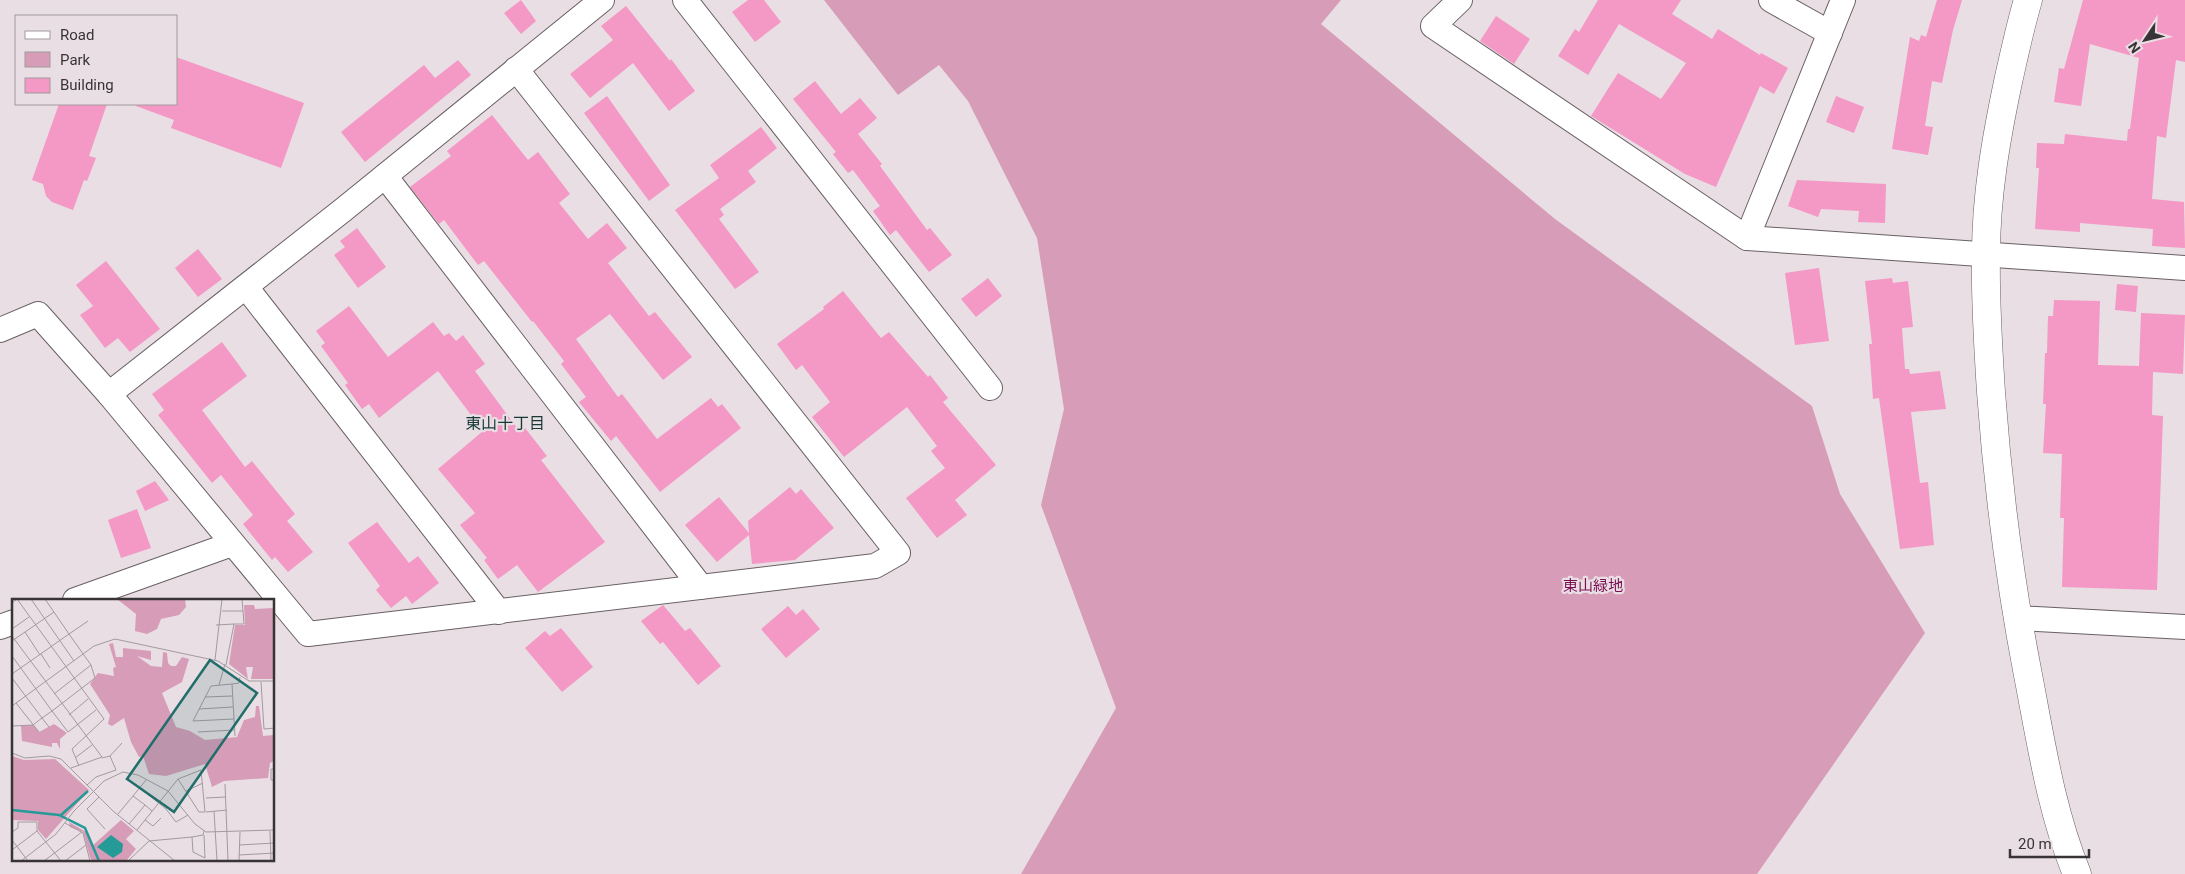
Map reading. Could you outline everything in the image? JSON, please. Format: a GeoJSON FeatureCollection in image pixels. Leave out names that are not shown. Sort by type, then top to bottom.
{"type":"FeatureCollection","features":[{"type":"Feature","properties":{"kind":"street"},"geometry":{"type":"LineString","coordinates":[[109,394],[385,176],[602,0]]}},
{"type":"Feature","properties":{"kind":"street"},"geometry":{"type":"LineString","coordinates":[[685,0],[990,388]]}},
{"type":"Feature","properties":{"kind":"street"},"geometry":{"type":"LineString","coordinates":[[1460,0],[1434,26],[1747,238],[2185,268]]}},
{"type":"Feature","properties":{"kind":"street"},"geometry":{"type":"LineString","coordinates":[[1771,0],[1830,33]]}},
{"type":"Feature","properties":{"kind":"street"},"geometry":{"type":"LineString","coordinates":[[1747,238],[1843,0]]}},
{"type":"Feature","properties":{"kind":"street"},"geometry":{"type":"LineString","coordinates":[[2028,0],[1998,131],[1989,187],[1986,254],[1987,319],[1997,475],[2017,618],[2042,755],[2060,825],[2077,874]]}},
{"type":"Feature","properties":{"kind":"street"},"geometry":{"type":"LineString","coordinates":[[0,330],[38,314],[109,394],[308,634],[876,566],[898,553],[516,69]]}},
{"type":"Feature","properties":{"kind":"street"},"geometry":{"type":"LineString","coordinates":[[385,176],[701,587]]}},
{"type":"Feature","properties":{"kind":"street"},"geometry":{"type":"LineString","coordinates":[[246,287],[498,612]]}},
{"type":"Feature","properties":{"kind":"street"},"geometry":{"type":"LineString","coordinates":[[78,599],[232,544]]}},
{"type":"Feature","properties":{"kind":"street"},"geometry":{"type":"LineString","coordinates":[[2017,618],[2185,627]]}},
{"type":"Feature","properties":{"kind":"street"},"geometry":{"type":"LineString","coordinates":[[0,627],[12,623]]}},
{"type":"Feature","properties":{"kind":"green space","name":"東山緑地"},"geometry":{"type":"Polygon","coordinates":[[[824,0],[1341,0],[1321,24],[1555,219],[1812,406],[1840,494],[1925,633],[1757,874],[1021,874],[1116,708],[1041,505],[1064,409],[1037,238],[968,101],[939,65],[898,95],[824,0]]]}},
{"type":"Feature","properties":{"kind":"building"},"geometry":{"type":"Polygon","coordinates":[[[521,0],[536,21],[521,34],[504,13],[521,0]]]}},
{"type":"Feature","properties":{"kind":"building"},"geometry":{"type":"Polygon","coordinates":[[[748,0],[764,0],[781,22],[755,42],[732,12],[748,0]]]}},
{"type":"Feature","properties":{"kind":"building"},"geometry":{"type":"Polygon","coordinates":[[[1598,0],[1681,0],[1672,14],[1712,39],[1718,29],[1760,55],[1761,53],[1788,68],[1774,94],[1760,86],[1716,187],[1685,174],[1591,116],[1618,73],[1661,99],[1686,63],[1619,24],[1588,75],[1558,56],[1575,29],[1579,32],[1598,0]]]}},
{"type":"Feature","properties":{"kind":"building"},"geometry":{"type":"Polygon","coordinates":[[[1937,0],[1962,0],[1953,30],[1942,83],[1932,81],[1925,126],[1933,127],[1928,155],[1892,149],[1910,37],[1919,41],[1921,35],[1926,37],[1937,0]]]}},
{"type":"Feature","properties":{"kind":"building"},"geometry":{"type":"Polygon","coordinates":[[[2083,0],[2185,0],[2185,62],[2176,60],[2166,138],[2157,136],[2152,199],[2184,202],[2185,248],[2152,246],[2153,229],[2080,223],[2080,232],[2035,229],[2039,168],[2036,168],[2037,143],[2064,144],[2065,134],[2127,141],[2128,129],[2130,129],[2139,58],[2090,44],[2081,106],[2054,102],[2059,68],[2064,69],[2083,0]]]}},
{"type":"Feature","properties":{"kind":"building"},"geometry":{"type":"Polygon","coordinates":[[[626,6],[670,61],[671,59],[695,91],[669,111],[633,63],[590,98],[570,74],[613,40],[601,26],[626,6]]]}},
{"type":"Feature","properties":{"kind":"building"},"geometry":{"type":"Polygon","coordinates":[[[1496,16],[1530,39],[1514,64],[1480,41],[1496,16]]]}},
{"type":"Feature","properties":{"kind":"building"},"geometry":{"type":"Polygon","coordinates":[[[178,58],[304,103],[281,168],[171,128],[174,120],[136,106],[178,105],[178,58]]]}},
{"type":"Feature","properties":{"kind":"building"},"geometry":{"type":"Polygon","coordinates":[[[458,60],[471,75],[365,162],[341,132],[424,65],[435,78],[458,60]]]}},
{"type":"Feature","properties":{"kind":"building"},"geometry":{"type":"Polygon","coordinates":[[[815,81],[841,114],[860,98],[877,118],[858,134],[882,164],[880,166],[927,230],[930,228],[952,255],[929,272],[896,230],[890,235],[873,211],[880,206],[853,170],[848,173],[833,154],[836,152],[793,99],[815,81]]]}},
{"type":"Feature","properties":{"kind":"building"},"geometry":{"type":"Polygon","coordinates":[[[607,96],[670,185],[649,201],[584,113],[607,96]]]}},
{"type":"Feature","properties":{"kind":"building"},"geometry":{"type":"Polygon","coordinates":[[[1836,96],[1864,107],[1854,133],[1826,122],[1836,96]]]}},
{"type":"Feature","properties":{"kind":"building"},"geometry":{"type":"Polygon","coordinates":[[[59,105],[107,105],[89,156],[96,158],[87,181],[84,180],[73,210],[52,202],[46,196],[43,184],[32,180],[59,105]]]}},
{"type":"Feature","properties":{"kind":"building"},"geometry":{"type":"Polygon","coordinates":[[[492,115],[528,160],[538,152],[570,194],[559,203],[588,239],[607,223],[627,248],[608,263],[649,316],[655,312],[692,357],[663,380],[610,314],[576,339],[618,397],[622,394],[657,439],[711,398],[718,407],[722,404],[741,428],[660,492],[616,436],[611,441],[579,402],[586,397],[561,364],[564,361],[484,261],[478,265],[444,220],[439,224],[410,187],[451,156],[447,151],[492,115]]]}},
{"type":"Feature","properties":{"kind":"building"},"geometry":{"type":"Polygon","coordinates":[[[761,127],[777,148],[748,171],[756,182],[720,209],[724,215],[719,219],[759,272],[735,289],[675,210],[719,178],[710,165],[761,127]]]}},
{"type":"Feature","properties":{"kind":"building"},"geometry":{"type":"Polygon","coordinates":[[[1797,180],[1886,184],[1885,223],[1858,222],[1859,211],[1821,209],[1818,217],[1788,206],[1797,180]]]}},
{"type":"Feature","properties":{"kind":"building"},"geometry":{"type":"Polygon","coordinates":[[[357,228],[386,267],[358,288],[334,255],[345,247],[340,241],[357,228]]]}},
{"type":"Feature","properties":{"kind":"building"},"geometry":{"type":"Polygon","coordinates":[[[198,249],[222,279],[198,297],[175,268],[198,249]]]}},
{"type":"Feature","properties":{"kind":"building"},"geometry":{"type":"Polygon","coordinates":[[[106,261],[160,329],[130,352],[118,338],[105,348],[80,315],[93,306],[76,285],[106,261]]]}},
{"type":"Feature","properties":{"kind":"building"},"geometry":{"type":"Polygon","coordinates":[[[1819,268],[1829,341],[1795,345],[1785,273],[1819,268]]]}},
{"type":"Feature","properties":{"kind":"building"},"geometry":{"type":"Polygon","coordinates":[[[988,278],[1002,296],[976,317],[961,299],[988,278]]]}},
{"type":"Feature","properties":{"kind":"building"},"geometry":{"type":"Polygon","coordinates":[[[1892,278],[1893,283],[1908,281],[1913,327],[1902,328],[1905,369],[1909,369],[1910,374],[1940,371],[1946,409],[1911,412],[1920,483],[1928,482],[1934,545],[1900,549],[1879,398],[1873,399],[1869,344],[1872,344],[1865,281],[1892,278]]]}},
{"type":"Feature","properties":{"kind":"building"},"geometry":{"type":"Polygon","coordinates":[[[2117,284],[2138,286],[2136,312],[2115,310],[2117,284]]]}},
{"type":"Feature","properties":{"kind":"building"},"geometry":{"type":"Polygon","coordinates":[[[843,291],[881,338],[889,332],[928,377],[930,375],[948,398],[943,402],[996,465],[955,500],[967,515],[937,538],[906,498],[945,468],[931,451],[937,446],[907,407],[844,457],[812,417],[830,402],[802,365],[796,370],[777,344],[824,309],[823,307],[843,291]]]}},
{"type":"Feature","properties":{"kind":"building"},"geometry":{"type":"Polygon","coordinates":[[[2054,300],[2100,301],[2098,365],[2139,366],[2141,313],[2185,315],[2183,374],[2153,372],[2152,415],[2163,416],[2157,590],[2062,587],[2064,518],[2060,518],[2062,454],[2043,453],[2046,404],[2043,404],[2045,353],[2047,353],[2048,316],[2053,316],[2054,300]]]}},
{"type":"Feature","properties":{"kind":"building"},"geometry":{"type":"Polygon","coordinates":[[[349,306],[388,357],[433,322],[444,336],[449,333],[456,341],[463,335],[485,364],[475,371],[520,432],[525,428],[547,456],[541,460],[605,542],[538,592],[517,565],[498,579],[484,560],[487,558],[460,525],[475,513],[438,469],[483,431],[438,371],[379,418],[369,404],[362,409],[345,385],[348,383],[321,346],[325,343],[316,331],[349,306]]]}},
{"type":"Feature","properties":{"kind":"building"},"geometry":{"type":"Polygon","coordinates":[[[222,342],[247,376],[202,410],[245,467],[252,461],[295,514],[287,521],[313,552],[288,572],[275,557],[272,560],[243,524],[253,515],[221,475],[212,483],[158,415],[164,410],[152,394],[222,342]]]}},
{"type":"Feature","properties":{"kind":"building"},"geometry":{"type":"Polygon","coordinates":[[[155,481],[169,500],[145,511],[136,491],[155,481]]]}},
{"type":"Feature","properties":{"kind":"building"},"geometry":{"type":"Polygon","coordinates":[[[790,487],[796,494],[801,489],[834,528],[795,560],[752,564],[749,535],[717,562],[685,525],[719,497],[749,533],[748,521],[790,487]]]}},
{"type":"Feature","properties":{"kind":"building"},"geometry":{"type":"Polygon","coordinates":[[[137,509],[151,548],[121,558],[108,520],[137,509]]]}},
{"type":"Feature","properties":{"kind":"building"},"geometry":{"type":"Polygon","coordinates":[[[377,522],[409,563],[418,556],[439,583],[412,604],[406,596],[391,608],[376,590],[380,586],[348,543],[377,522]]]}},
{"type":"Feature","properties":{"kind":"building"},"geometry":{"type":"Polygon","coordinates":[[[663,605],[685,631],[690,628],[721,666],[698,685],[663,642],[660,644],[641,621],[663,605]]]}},
{"type":"Feature","properties":{"kind":"building"},"geometry":{"type":"Polygon","coordinates":[[[788,606],[796,615],[803,609],[820,629],[786,658],[761,629],[788,606]]]}},
{"type":"Feature","properties":{"kind":"building"},"geometry":{"type":"Polygon","coordinates":[[[561,628],[593,667],[562,692],[525,648],[545,631],[550,636],[561,628]]]}},
{"type":"Feature","properties":{"kind":"district","name":"東山十丁目"},"geometry":{"type":"Point","coordinates":[505,423]}}]}
